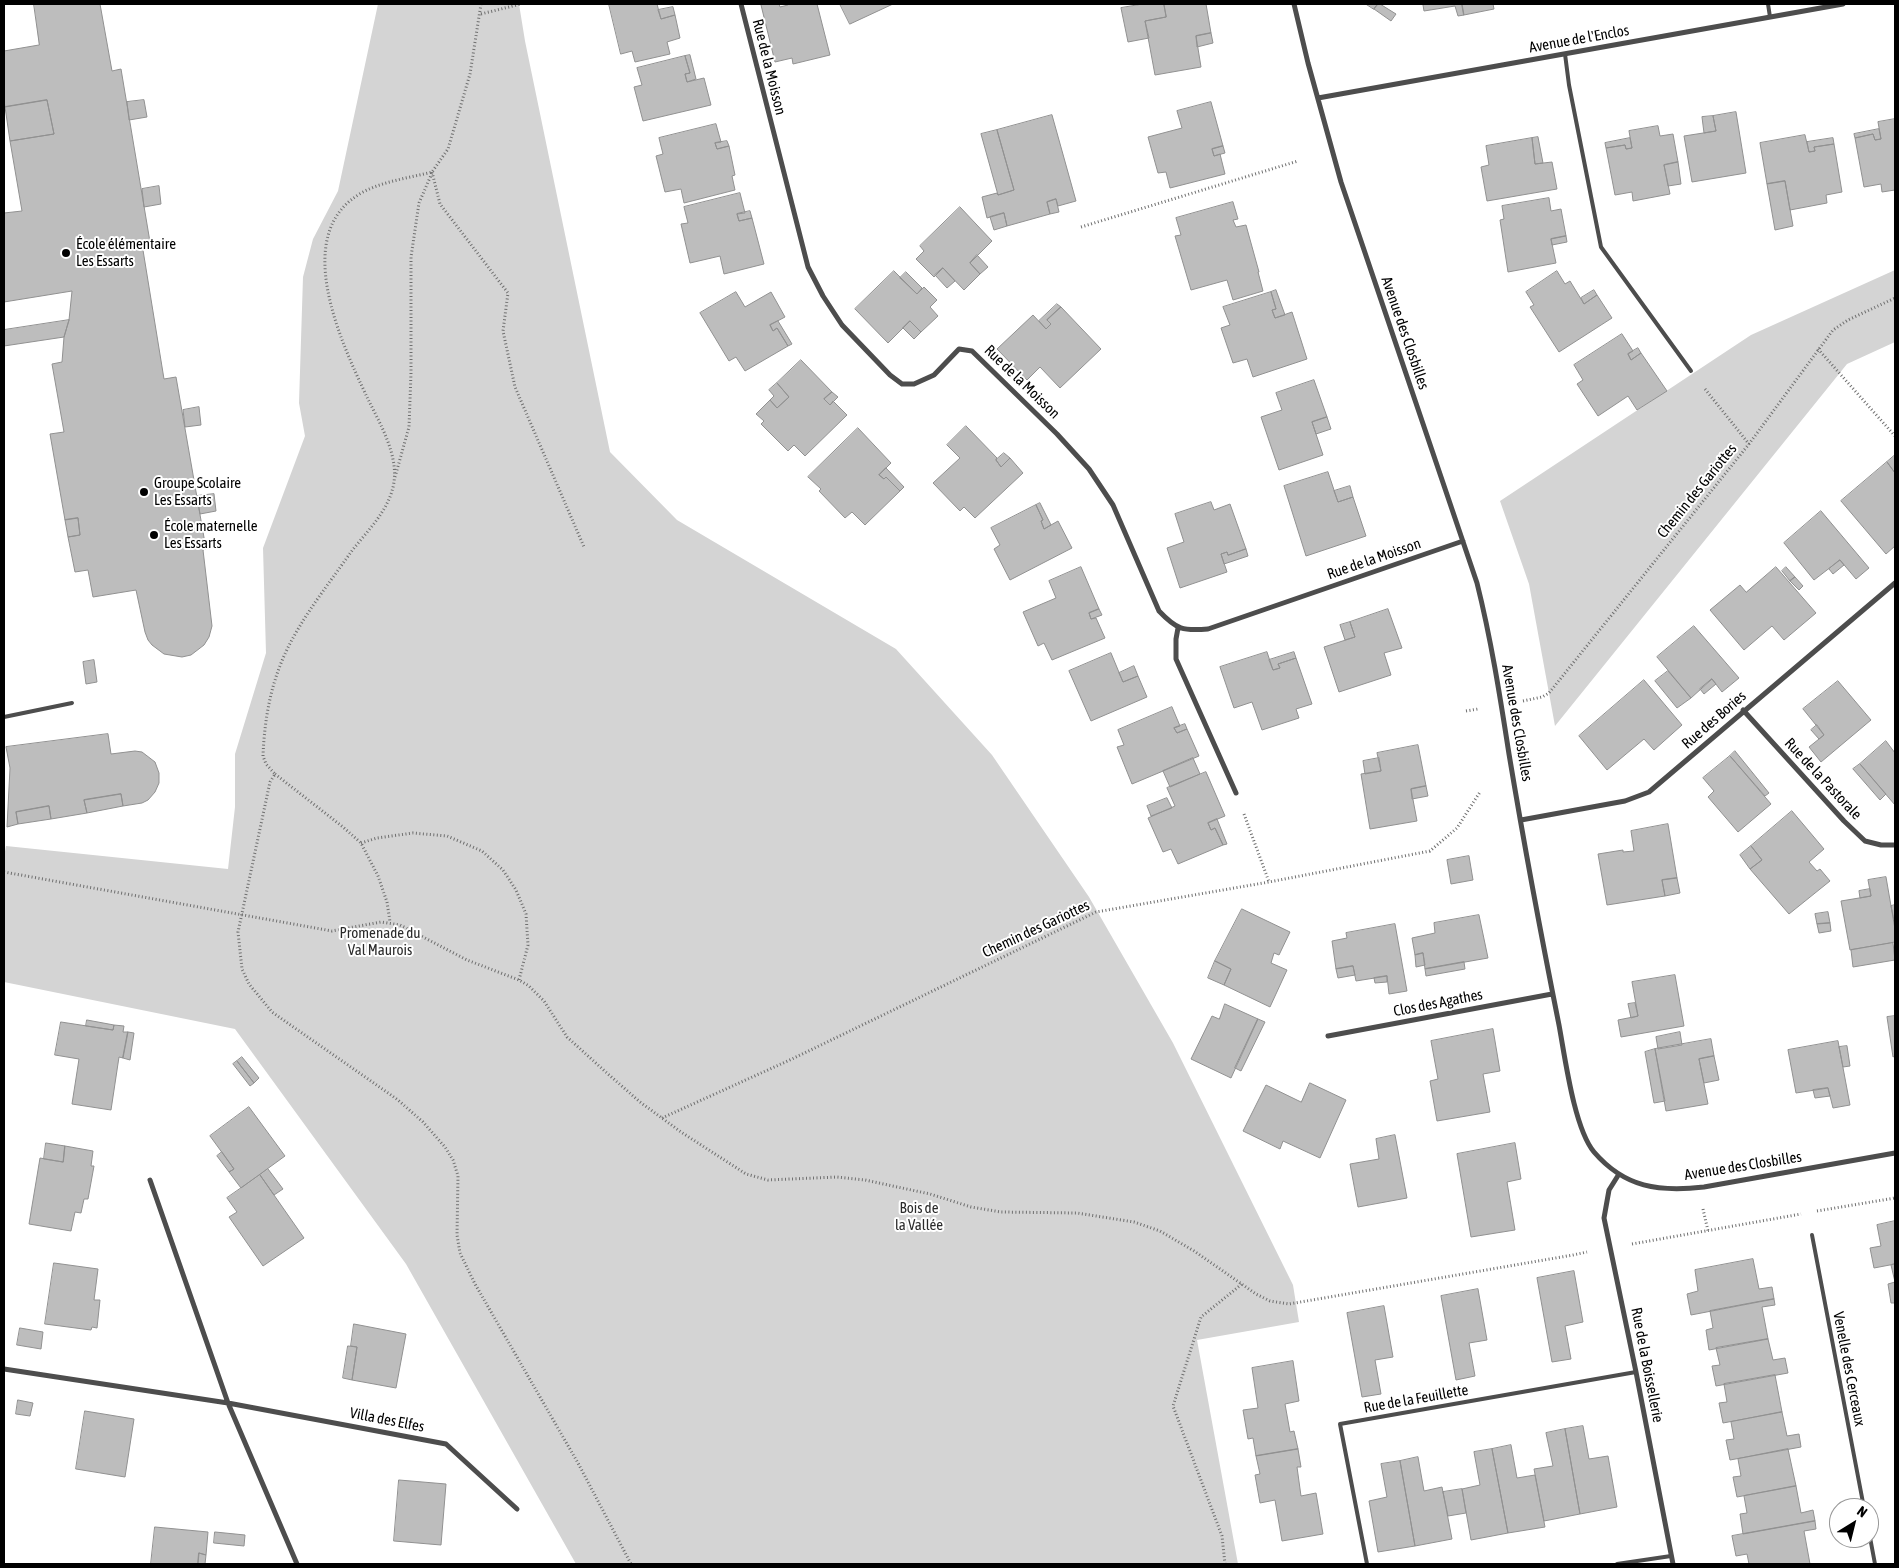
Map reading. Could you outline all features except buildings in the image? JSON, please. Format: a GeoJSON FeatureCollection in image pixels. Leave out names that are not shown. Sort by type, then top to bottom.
{"type":"FeatureCollection","features":[{"type":"Feature","properties":{"kind":"street","name":"Rue de la Moisson"},"geometry":{"type":"LineString","coordinates":[[740,4],[808,267],[823,296],[842,325],[890,375],[902,384],[914,384],[934,375],[959,349],[972,350],[1057,434],[1089,469],[1113,505],[1159,611],[1178,628],[1188,631],[1208,629],[1463,541]]}},
{"type":"Feature","properties":{"kind":"street","name":"Avenue des Closbilles"},"geometry":{"type":"LineString","coordinates":[[1294,4],[1341,182],[1477,583],[1487,621],[1552,994],[1573,1097],[1585,1138],[1594,1151],[1619,1174],[1632,1182],[1648,1187],[1673,1189],[1698,1187],[1895,1153]]}},
{"type":"Feature","properties":{"kind":"street","name":"Avenue de l'Enclos"},"geometry":{"type":"LineString","coordinates":[[1318,98],[1844,4]]}},
{"type":"Feature","properties":{"kind":"street","name":"Rue des Bories"},"geometry":{"type":"LineString","coordinates":[[1521,820],[1626,801],[1648,792],[1895,583]]}},
{"type":"Feature","properties":{"kind":"street"},"geometry":{"type":"LineString","coordinates":[[1178,628],[1176,659],[1236,793]]}},
{"type":"Feature","properties":{"kind":"street","name":"Rue de la Pastorale"},"geometry":{"type":"LineString","coordinates":[[1743,710],[1844,821],[1865,841],[1895,846]]}},
{"type":"Feature","properties":{"kind":"street","name":"Clos des Agathes"},"geometry":{"type":"LineString","coordinates":[[1328,1036],[1552,994]]}},
{"type":"Feature","properties":{"kind":"street","name":"Rue de la Boissellerie"},"geometry":{"type":"LineString","coordinates":[[1619,1174],[1609,1190],[1604,1218],[1673,1564]]}},
{"type":"Feature","properties":{"kind":"street"},"geometry":{"type":"LineString","coordinates":[[150,1180],[228,1403],[297,1564]]}},
{"type":"Feature","properties":{"kind":"street","name":"Villa des Elfes"},"geometry":{"type":"LineString","coordinates":[[4,1369],[228,1403],[446,1444],[517,1509]]}},
{"type":"Feature","properties":{"kind":"lane"},"geometry":{"type":"LineString","coordinates":[[1768,4],[1770,17]]}},
{"type":"Feature","properties":{"kind":"lane"},"geometry":{"type":"LineString","coordinates":[[1565,54],[1569,85],[1601,247],[1690,370]]}},
{"type":"Feature","properties":{"kind":"lane"},"geometry":{"type":"LineString","coordinates":[[4,716],[72,703]]}},
{"type":"Feature","properties":{"kind":"lane","name":"Venelle des Cerceaux"},"geometry":{"type":"LineString","coordinates":[[1812,1235],[1862,1498]]}},
{"type":"Feature","properties":{"kind":"lane","name":"Rue de la Feuillette"},"geometry":{"type":"LineString","coordinates":[[1367,1564],[1340,1424],[1636,1372]]}},
{"type":"Feature","properties":{"kind":"lane"},"geometry":{"type":"LineString","coordinates":[[1872,1548],[1875,1564]]}},
{"type":"Feature","properties":{"kind":"lane"},"geometry":{"type":"LineString","coordinates":[[1617,1564],[1671,1556]]}},
{"type":"Feature","properties":{"kind":"path"},"geometry":{"type":"LineString","coordinates":[[390,922],[387,902],[378,876],[361,843],[349,831],[275,774],[266,764],[263,756],[270,698],[277,674],[290,644],[307,613],[388,504],[409,427],[412,373],[411,257],[419,203],[432,172],[448,148],[470,74],[481,4]]}},
{"type":"Feature","properties":{"kind":"path"},"geometry":{"type":"LineString","coordinates":[[480,14],[521,4]]}},
{"type":"Feature","properties":{"kind":"path"},"geometry":{"type":"LineString","coordinates":[[1081,227],[1298,161]]}},
{"type":"Feature","properties":{"kind":"path"},"geometry":{"type":"LineString","coordinates":[[394,482],[393,463],[386,438],[342,340],[329,301],[324,246],[334,219],[345,206],[362,192],[381,184],[432,172]]}},
{"type":"Feature","properties":{"kind":"path"},"geometry":{"type":"LineString","coordinates":[[432,172],[440,204],[508,293],[503,331],[515,387],[584,547]]}},
{"type":"Feature","properties":{"kind":"path","name":"Chemin des Gariottes"},"geometry":{"type":"LineString","coordinates":[[1520,702],[1542,697],[1549,693],[1749,444],[1833,330],[1895,298]]}},
{"type":"Feature","properties":{"kind":"path"},"geometry":{"type":"LineString","coordinates":[[1818,349],[1895,436]]}},
{"type":"Feature","properties":{"kind":"path"},"geometry":{"type":"LineString","coordinates":[[1690,370],[1749,444]]}},
{"type":"Feature","properties":{"kind":"path"},"geometry":{"type":"LineString","coordinates":[[1466,711],[1480,709]]}},
{"type":"Feature","properties":{"kind":"path"},"geometry":{"type":"LineString","coordinates":[[275,774],[270,782],[239,920],[239,951],[242,969],[249,984],[272,1012],[398,1100],[423,1122],[445,1147],[453,1160],[458,1176],[457,1235],[460,1253],[475,1284],[578,1462],[631,1564]]}},
{"type":"Feature","properties":{"kind":"path","name":"Chemin des Gariottes"},"geometry":{"type":"LineString","coordinates":[[662,1118],[792,1059],[1096,912],[1269,882],[1430,851],[1457,828],[1480,792]]}},
{"type":"Feature","properties":{"kind":"path"},"geometry":{"type":"LineString","coordinates":[[1236,793],[1269,882]]}},
{"type":"Feature","properties":{"kind":"path"},"geometry":{"type":"LineString","coordinates":[[361,843],[377,838],[413,833],[447,836],[482,850],[503,870],[516,890],[526,914],[528,944],[519,980]]}},
{"type":"Feature","properties":{"kind":"path"},"geometry":{"type":"LineString","coordinates":[[4,872],[332,931],[381,922],[400,925],[467,960],[519,980],[537,992],[561,1029],[574,1045],[662,1118],[711,1153],[746,1174],[768,1180],[837,1178],[865,1180],[1001,1212],[1076,1214],[1134,1222],[1160,1231],[1270,1300],[1289,1304],[1807,1213]]}},
{"type":"Feature","properties":{"kind":"path"},"geometry":{"type":"LineString","coordinates":[[1817,1212],[1895,1198]]}},
{"type":"Feature","properties":{"kind":"path"},"geometry":{"type":"LineString","coordinates":[[1226,1564],[1222,1536],[1173,1406],[1202,1317],[1242,1284]]}},
{"type":"Feature","properties":{"kind":"green space"},"geometry":{"type":"Polygon","coordinates":[[[378,4],[519,4],[610,452],[677,520],[896,649],[992,755],[1089,897],[1173,1043],[1293,1285],[1299,1322],[1197,1340],[1238,1564],[576,1564],[406,1264],[235,1029],[4,982],[4,857],[6,846],[228,869],[235,807],[235,754],[266,653],[263,548],[305,436],[299,403],[303,277],[313,239],[338,191],[378,4]]]}},
{"type":"Feature","properties":{"kind":"green space"},"geometry":{"type":"Polygon","coordinates":[[[1895,270],[1895,342],[1847,364],[1555,726],[1529,584],[1500,501],[1751,335],[1895,270]]]}},
{"type":"Feature","properties":{"kind":"place","name":"École élémentaire Les Essarts"},"geometry":{"type":"Point","coordinates":[66,253]}},
{"type":"Feature","properties":{"kind":"place","name":"Groupe Scolaire Les Essarts"},"geometry":{"type":"Point","coordinates":[144,492]}},
{"type":"Feature","properties":{"kind":"place","name":"École maternelle Les Essarts"},"geometry":{"type":"Point","coordinates":[154,535]}},
{"type":"Feature","properties":{"kind":"park label","name":"Promenade du Val Maurois"},"geometry":{"type":"Point","coordinates":[380,942]}},
{"type":"Feature","properties":{"kind":"park label","name":"Bois de la Vallée"},"geometry":{"type":"Point","coordinates":[919,1216]}}]}
